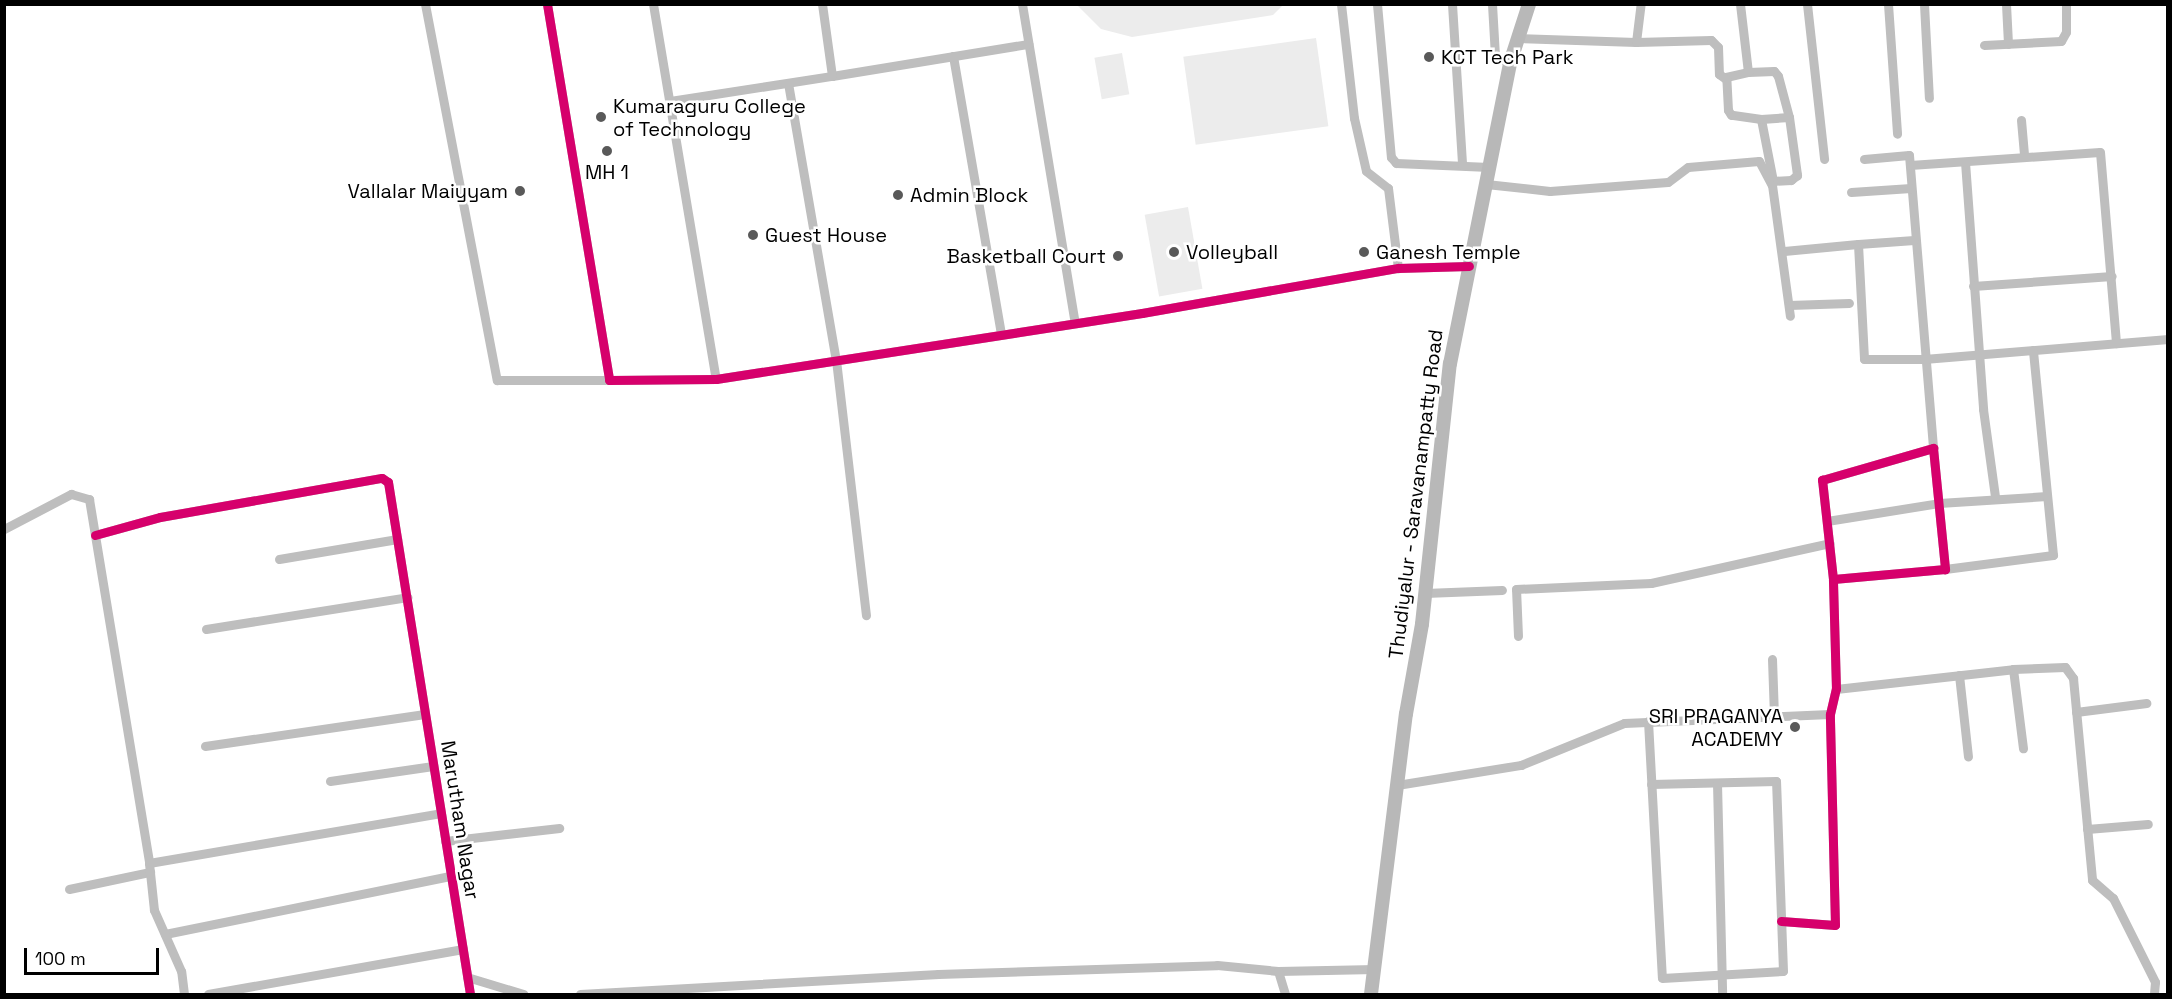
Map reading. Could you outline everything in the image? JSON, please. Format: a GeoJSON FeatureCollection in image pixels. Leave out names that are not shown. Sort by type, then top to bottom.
{"type":"FeatureCollection","features":[{"type":"Feature","properties":{"kind":"main road","name":"Thudiyalur - Saravanampatty Road"},"geometry":{"type":"LineString","coordinates":[[1371,994],[1396,784],[1425,593],[1450,364],[1510,63],[1529,4]]}},
{"type":"Feature","properties":{"kind":"street"},"geometry":{"type":"LineString","coordinates":[[425,4],[497,380],[716,380],[1075,323],[1398,268],[1469,266]]}},
{"type":"Feature","properties":{"kind":"street"},"geometry":{"type":"LineString","coordinates":[[547,4],[609,380]]}},
{"type":"Feature","properties":{"kind":"street"},"geometry":{"type":"LineString","coordinates":[[654,4],[716,380]]}},
{"type":"Feature","properties":{"kind":"street"},"geometry":{"type":"LineString","coordinates":[[822,4],[832,76]]}},
{"type":"Feature","properties":{"kind":"street"},"geometry":{"type":"LineString","coordinates":[[1022,4],[1075,323]]}},
{"type":"Feature","properties":{"kind":"street"},"geometry":{"type":"LineString","coordinates":[[1341,4],[1354,118],[1366,171],[1388,188],[1398,268]]}},
{"type":"Feature","properties":{"kind":"street"},"geometry":{"type":"LineString","coordinates":[[1377,4],[1391,157],[1396,163],[1489,167]]}},
{"type":"Feature","properties":{"kind":"street"},"geometry":{"type":"LineString","coordinates":[[1452,4],[1462,165]]}},
{"type":"Feature","properties":{"kind":"street"},"geometry":{"type":"LineString","coordinates":[[1492,4],[1496,56],[1510,63]]}},
{"type":"Feature","properties":{"kind":"street"},"geometry":{"type":"LineString","coordinates":[[1636,42],[1641,4]]}},
{"type":"Feature","properties":{"kind":"street"},"geometry":{"type":"LineString","coordinates":[[1740,4],[1748,72]]}},
{"type":"Feature","properties":{"kind":"street"},"geometry":{"type":"LineString","coordinates":[[1807,4],[1824,159]]}},
{"type":"Feature","properties":{"kind":"street"},"geometry":{"type":"LineString","coordinates":[[1888,4],[1897,134]]}},
{"type":"Feature","properties":{"kind":"street"},"geometry":{"type":"LineString","coordinates":[[1924,4],[1929,98]]}},
{"type":"Feature","properties":{"kind":"street"},"geometry":{"type":"LineString","coordinates":[[2006,4],[2008,45]]}},
{"type":"Feature","properties":{"kind":"street"},"geometry":{"type":"LineString","coordinates":[[1984,45],[2061,41],[2066,32],[2066,4]]}},
{"type":"Feature","properties":{"kind":"street"},"geometry":{"type":"LineString","coordinates":[[1518,38],[1636,42],[1711,40],[1718,47],[1719,74],[1726,79],[1731,115],[1761,119],[1789,117]]}},
{"type":"Feature","properties":{"kind":"street"},"geometry":{"type":"LineString","coordinates":[[670,101],[1028,44]]}},
{"type":"Feature","properties":{"kind":"street"},"geometry":{"type":"LineString","coordinates":[[953,56],[1001,335]]}},
{"type":"Feature","properties":{"kind":"street"},"geometry":{"type":"LineString","coordinates":[[1726,79],[1728,75],[1748,72],[1776,72],[1789,117],[1797,176],[1778,182],[1773,181],[1761,119]]}},
{"type":"Feature","properties":{"kind":"street"},"geometry":{"type":"LineString","coordinates":[[788,83],[836,360],[866,615]]}},
{"type":"Feature","properties":{"kind":"street"},"geometry":{"type":"LineString","coordinates":[[2020,120],[2024,157]]}},
{"type":"Feature","properties":{"kind":"street"},"geometry":{"type":"LineString","coordinates":[[1910,165],[2100,152],[2116,343]]}},
{"type":"Feature","properties":{"kind":"street"},"geometry":{"type":"LineString","coordinates":[[1864,159],[1909,155],[1924,359],[1945,569]]}},
{"type":"Feature","properties":{"kind":"street"},"geometry":{"type":"LineString","coordinates":[[1486,184],[1550,191],[1668,182],[1688,167],[1759,161],[1772,185],[1784,251],[1790,316]]}},
{"type":"Feature","properties":{"kind":"street"},"geometry":{"type":"LineString","coordinates":[[1965,162],[1979,354],[1995,497]]}},
{"type":"Feature","properties":{"kind":"street"},"geometry":{"type":"LineString","coordinates":[[1851,192],[1911,188]]}},
{"type":"Feature","properties":{"kind":"street"},"geometry":{"type":"LineString","coordinates":[[1784,251],[1914,240]]}},
{"type":"Feature","properties":{"kind":"street"},"geometry":{"type":"LineString","coordinates":[[1858,244],[1864,359],[1924,359],[2168,339]]}},
{"type":"Feature","properties":{"kind":"street"},"geometry":{"type":"LineString","coordinates":[[1973,286],[2112,276]]}},
{"type":"Feature","properties":{"kind":"street"},"geometry":{"type":"LineString","coordinates":[[1788,305],[1849,303]]}},
{"type":"Feature","properties":{"kind":"street"},"geometry":{"type":"LineString","coordinates":[[1833,579],[1945,569],[2053,555],[2034,350]]}},
{"type":"Feature","properties":{"kind":"street"},"geometry":{"type":"LineString","coordinates":[[1781,921],[1835,924],[1830,714],[1836,689],[1833,579],[1822,480],[1933,448]]}},
{"type":"Feature","properties":{"kind":"street","name":"Marutham Nagar"},"geometry":{"type":"LineString","coordinates":[[95,535],[160,517],[382,478],[388,482],[470,994]]}},
{"type":"Feature","properties":{"kind":"street"},"geometry":{"type":"LineString","coordinates":[[4,529],[71,495],[89,499],[150,868],[154,910],[181,971],[184,994]]}},
{"type":"Feature","properties":{"kind":"street"},"geometry":{"type":"LineString","coordinates":[[1827,521],[1939,502],[1995,497],[2047,496]]}},
{"type":"Feature","properties":{"kind":"street"},"geometry":{"type":"LineString","coordinates":[[279,559],[397,539]]}},
{"type":"Feature","properties":{"kind":"street"},"geometry":{"type":"LineString","coordinates":[[1518,636],[1516,589],[1651,583],[1830,543]]}},
{"type":"Feature","properties":{"kind":"street"},"geometry":{"type":"LineString","coordinates":[[1425,593],[1502,590]]}},
{"type":"Feature","properties":{"kind":"street"},"geometry":{"type":"LineString","coordinates":[[206,629],[406,597]]}},
{"type":"Feature","properties":{"kind":"street"},"geometry":{"type":"LineString","coordinates":[[1772,658],[1774,716]]}},
{"type":"Feature","properties":{"kind":"street"},"geometry":{"type":"LineString","coordinates":[[1836,689],[2013,669],[2065,667],[2073,678],[2092,880],[2113,898],[2155,982],[2154,994]]}},
{"type":"Feature","properties":{"kind":"street"},"geometry":{"type":"LineString","coordinates":[[2013,669],[2023,748]]}},
{"type":"Feature","properties":{"kind":"street"},"geometry":{"type":"LineString","coordinates":[[1959,675],[1968,757]]}},
{"type":"Feature","properties":{"kind":"street"},"geometry":{"type":"LineString","coordinates":[[2076,712],[2146,703]]}},
{"type":"Feature","properties":{"kind":"street"},"geometry":{"type":"LineString","coordinates":[[205,746],[425,714]]}},
{"type":"Feature","properties":{"kind":"street"},"geometry":{"type":"LineString","coordinates":[[1396,784],[1521,765],[1624,723],[1830,714]]}},
{"type":"Feature","properties":{"kind":"street"},"geometry":{"type":"LineString","coordinates":[[1648,721],[1651,784],[1662,978],[1783,971],[1776,781],[1651,784]]}},
{"type":"Feature","properties":{"kind":"street"},"geometry":{"type":"LineString","coordinates":[[330,781],[434,766]]}},
{"type":"Feature","properties":{"kind":"street"},"geometry":{"type":"LineString","coordinates":[[1717,783],[1722,994]]}},
{"type":"Feature","properties":{"kind":"street"},"geometry":{"type":"LineString","coordinates":[[69,889],[150,868],[441,813]]}},
{"type":"Feature","properties":{"kind":"street"},"geometry":{"type":"LineString","coordinates":[[2087,829],[2148,824]]}},
{"type":"Feature","properties":{"kind":"street"},"geometry":{"type":"LineString","coordinates":[[446,841],[559,828]]}},
{"type":"Feature","properties":{"kind":"street"},"geometry":{"type":"LineString","coordinates":[[165,934],[451,876]]}},
{"type":"Feature","properties":{"kind":"street"},"geometry":{"type":"LineString","coordinates":[[208,994],[463,949]]}},
{"type":"Feature","properties":{"kind":"street"},"geometry":{"type":"LineString","coordinates":[[580,994],[1074,968],[1217,965],[1278,971],[1375,969]]}},
{"type":"Feature","properties":{"kind":"street"},"geometry":{"type":"LineString","coordinates":[[1278,971],[1285,994]]}},
{"type":"Feature","properties":{"kind":"street"},"geometry":{"type":"LineString","coordinates":[[467,976],[523,994]]}},
{"type":"Feature","properties":{"kind":"shaded area"},"geometry":{"type":"Polygon","coordinates":[[[1077,5],[1283,5],[1273,15],[1132,37],[1101,29],[1077,5]]]}},
{"type":"Feature","properties":{"kind":"shaded area"},"geometry":{"type":"Polygon","coordinates":[[[1316,38],[1328,126],[1196,145],[1183,57],[1316,38]]]}},
{"type":"Feature","properties":{"kind":"shaded area"},"geometry":{"type":"Polygon","coordinates":[[[1122,53],[1129,94],[1102,99],[1094,58],[1122,53]]]}},
{"type":"Feature","properties":{"kind":"shaded area","name":"Volleyball"},"geometry":{"type":"Polygon","coordinates":[[[1188,207],[1202,289],[1159,296],[1145,215],[1188,207]]]}},
{"type":"Feature","properties":{"kind":"cycle path"},"geometry":{"type":"LineString","coordinates":[[547,4],[609,380],[716,379],[1142,313],[1398,268],[1469,266]]}},
{"type":"Feature","properties":{"kind":"cycle path"},"geometry":{"type":"LineString","coordinates":[[1781,921],[1835,925],[1830,714],[1836,689],[1833,579],[1822,480],[1933,448],[1945,569],[1833,579]]}},
{"type":"Feature","properties":{"kind":"cycle path"},"geometry":{"type":"LineString","coordinates":[[95,535],[160,517],[382,478],[388,482],[470,994]]}},
{"type":"Feature","properties":{"kind":"place","name":"KCT Tech Park"},"geometry":{"type":"Point","coordinates":[1429,57]}},
{"type":"Feature","properties":{"kind":"place","name":"Kumaraguru College of Technology"},"geometry":{"type":"Point","coordinates":[601,117]}},
{"type":"Feature","properties":{"kind":"place","name":"MH 1"},"geometry":{"type":"Point","coordinates":[607,151]}},
{"type":"Feature","properties":{"kind":"place","name":"Vallalar Maiyyam"},"geometry":{"type":"Point","coordinates":[520,191]}},
{"type":"Feature","properties":{"kind":"place","name":"Admin Block"},"geometry":{"type":"Point","coordinates":[898,195]}},
{"type":"Feature","properties":{"kind":"place","name":"Guest House"},"geometry":{"type":"Point","coordinates":[753,235]}},
{"type":"Feature","properties":{"kind":"place","name":"Volleyball"},"geometry":{"type":"Point","coordinates":[1174,252]}},
{"type":"Feature","properties":{"kind":"place","name":"Ganesh Temple"},"geometry":{"type":"Point","coordinates":[1364,252]}},
{"type":"Feature","properties":{"kind":"place","name":"Basketball Court"},"geometry":{"type":"Point","coordinates":[1118,256]}},
{"type":"Feature","properties":{"kind":"place","name":"SRI PRAGANYA ACADEMY"},"geometry":{"type":"Point","coordinates":[1795,727]}}]}
